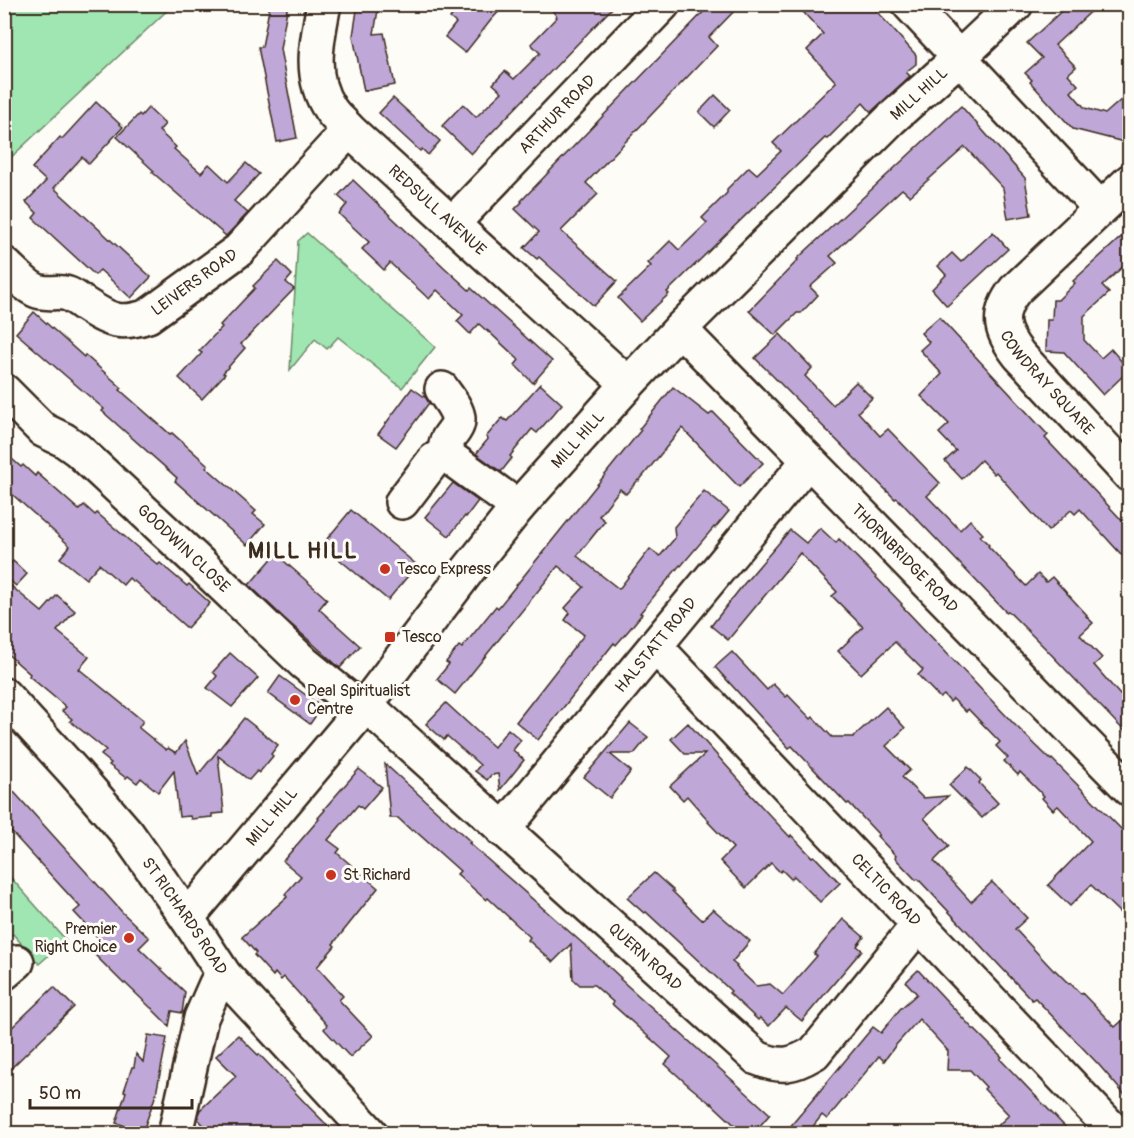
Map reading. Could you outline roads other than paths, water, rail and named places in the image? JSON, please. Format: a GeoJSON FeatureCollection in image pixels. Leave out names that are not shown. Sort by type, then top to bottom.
{"type":"FeatureCollection","features":[{"type":"Feature","properties":{"kind":"street","name":"REDSULL AVENUE"},"geometry":{"type":"LineString","coordinates":[[324,4],[315,56],[317,77],[322,94],[331,110],[349,130],[627,384]]}},
{"type":"Feature","properties":{"kind":"street","name":"ARTHUR ROAD"},"geometry":{"type":"LineString","coordinates":[[452,224],[663,4]]}},
{"type":"Feature","properties":{"kind":"street"},"geometry":{"type":"LineString","coordinates":[[909,4],[1100,208]]}},
{"type":"Feature","properties":{"kind":"street","name":"MILL HILL"},"geometry":{"type":"LineString","coordinates":[[187,918],[364,707],[518,507],[627,384],[891,119],[1016,4]]}},
{"type":"Feature","properties":{"kind":"street","name":"LEIVERS ROAD"},"geometry":{"type":"LineString","coordinates":[[4,264],[40,292],[59,291],[70,295],[104,316],[119,321],[134,321],[148,316],[240,250],[349,130]]}},
{"type":"Feature","properties":{"kind":"street","name":"COWDRAY SQUARE"},"geometry":{"type":"LineString","coordinates":[[1130,181],[1015,290],[1006,301],[1002,314],[1004,329],[1019,355],[1130,474]]}},
{"type":"Feature","properties":{"kind":"street","name":"THORNBRIDGE ROAD"},"geometry":{"type":"LineString","coordinates":[[680,329],[1130,789]]}},
{"type":"Feature","properties":{"kind":"street"},"geometry":{"type":"LineString","coordinates":[[442,389],[458,419],[457,426],[446,442],[449,457]]}},
{"type":"Feature","properties":{"kind":"street","name":"GOODWIN CLOSE"},"geometry":{"type":"LineString","coordinates":[[4,391],[43,430],[78,450],[304,663],[364,707]]}},
{"type":"Feature","properties":{"kind":"street"},"geometry":{"type":"LineString","coordinates":[[402,502],[434,460],[441,456],[449,457],[518,507]]}},
{"type":"Feature","properties":{"kind":"street","name":"HALSTATT ROAD"},"geometry":{"type":"LineString","coordinates":[[503,830],[808,461]]}},
{"type":"Feature","properties":{"kind":"street","name":"CELTIC ROAD"},"geometry":{"type":"LineString","coordinates":[[655,646],[1118,1134]]}},
{"type":"Feature","properties":{"kind":"street","name":"ST RICHARDS ROAD"},"geometry":{"type":"LineString","coordinates":[[4,695],[126,833],[231,984],[371,1134]]}},
{"type":"Feature","properties":{"kind":"street","name":"QUERN ROAD"},"geometry":{"type":"LineString","coordinates":[[364,707],[757,1058],[770,1064],[786,1065],[800,1061],[814,1053],[919,924]]}},
{"type":"Feature","properties":{"kind":"street"},"geometry":{"type":"LineString","coordinates":[[175,1134],[201,1018],[216,984],[231,984]]}},
{"type":"Feature","properties":{"kind":"place","name":"Tesco Express"},"geometry":{"type":"Point","coordinates":[385,569]}},
{"type":"Feature","properties":{"kind":"place","name":"Tesco"},"geometry":{"type":"Point","coordinates":[390,637]}},
{"type":"Feature","properties":{"kind":"place","name":"Deal Spiritualist Centre"},"geometry":{"type":"Point","coordinates":[295,700]}},
{"type":"Feature","properties":{"kind":"place","name":"St Richard"},"geometry":{"type":"Point","coordinates":[331,875]}},
{"type":"Feature","properties":{"kind":"place","name":"Premier Right Choice"},"geometry":{"type":"Point","coordinates":[129,938]}},
{"type":"Feature","properties":{"kind":"district","name":"MILL HILL"},"geometry":{"type":"Point","coordinates":[303,551]}}]}
